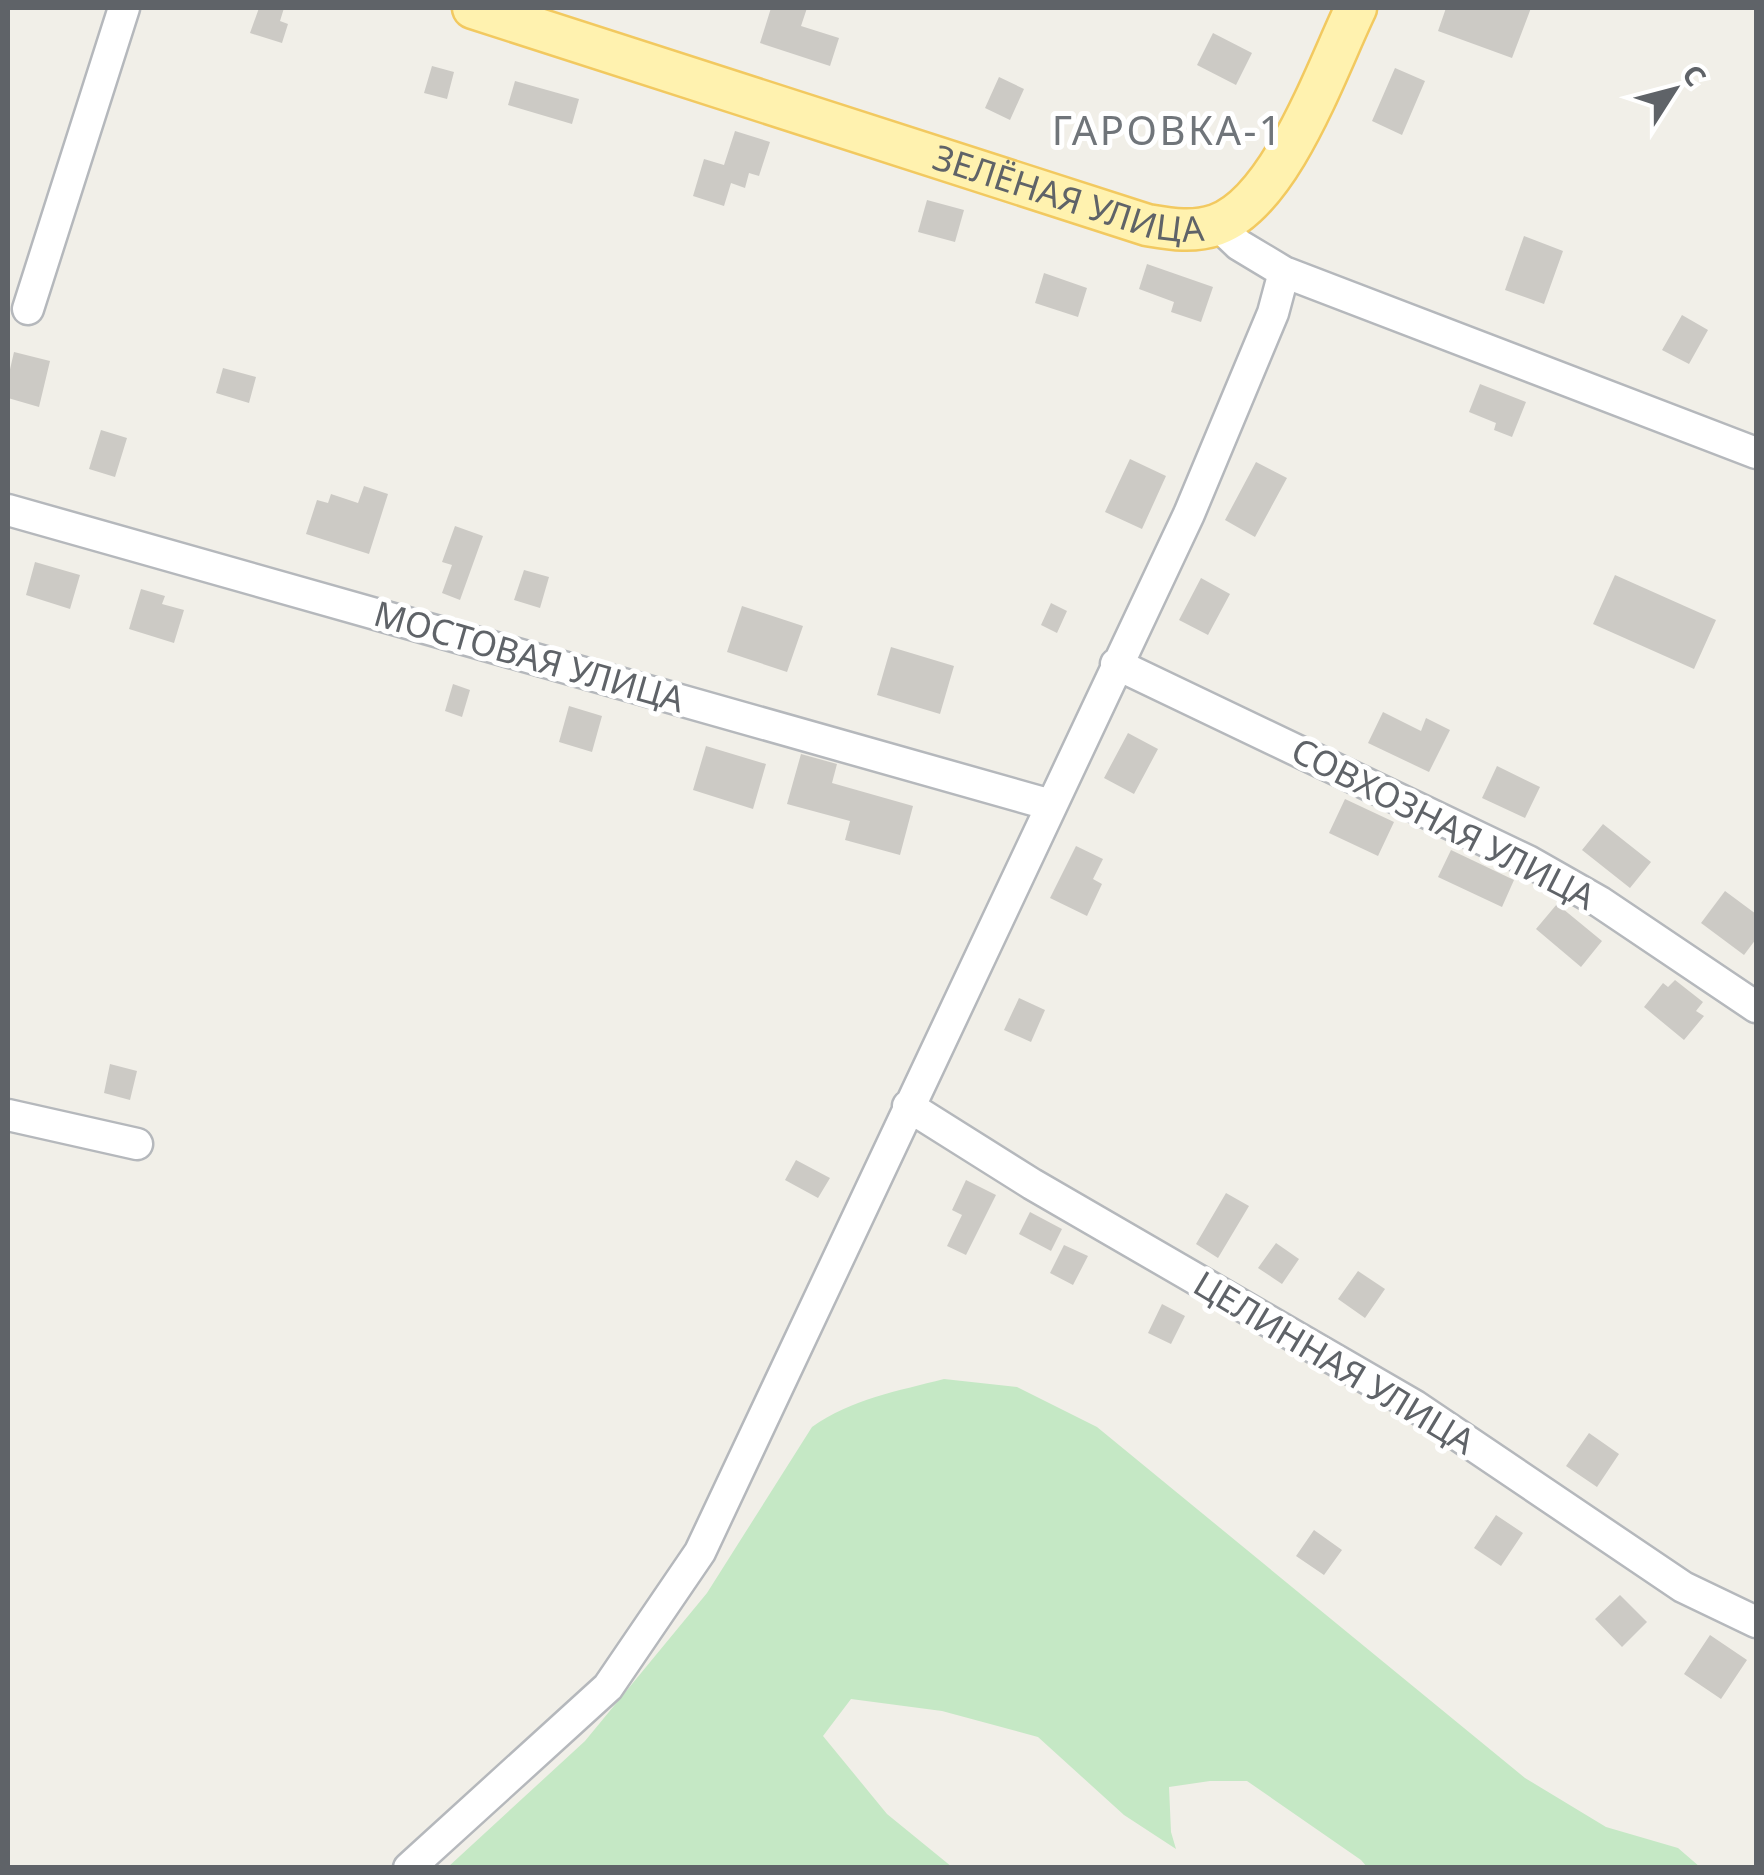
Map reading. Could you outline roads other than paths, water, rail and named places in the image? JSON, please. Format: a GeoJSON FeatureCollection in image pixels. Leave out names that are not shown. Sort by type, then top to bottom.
{"type":"FeatureCollection","features":[{"type":"Feature","properties":{"kind":"main road","name":"ЗЕЛЁНАЯ УЛИЦА"},"geometry":{"type":"LineString","coordinates":[[473,8],[1147,225],[1188,232],[1218,224]]}},
{"type":"Feature","properties":{"kind":"main road"},"geometry":{"type":"LineString","coordinates":[[1218,224],[1244,210],[1266,188],[1290,148],[1356,8]]}},
{"type":"Feature","properties":{"kind":"street"},"geometry":{"type":"LineString","coordinates":[[28,309],[124,8]]}},
{"type":"Feature","properties":{"kind":"street","name":"ЗЕЛЁНАЯ УЛИЦА"},"geometry":{"type":"LineString","coordinates":[[1218,224],[1239,245],[1284,272],[1756,453]]}},
{"type":"Feature","properties":{"kind":"street"},"geometry":{"type":"LineString","coordinates":[[409,1868],[608,1687],[700,1552],[1196,497],[1273,313],[1284,272]]}},
{"type":"Feature","properties":{"kind":"street","name":"МОСТОВАЯ УЛИЦА"},"geometry":{"type":"LineString","coordinates":[[8,510],[1050,805]]}},
{"type":"Feature","properties":{"kind":"street","name":"СОВХОЗНАЯ УЛИЦА"},"geometry":{"type":"LineString","coordinates":[[1116,664],[1528,861],[1600,902],[1756,1006]]}},
{"type":"Feature","properties":{"kind":"street","name":"ЦЕЛИННАЯ УЛИЦА"},"geometry":{"type":"LineString","coordinates":[[908,1106],[1048,1193],[1415,1406],[1683,1587],[1756,1622]]}},
{"type":"Feature","properties":{"kind":"street"},"geometry":{"type":"LineString","coordinates":[[8,1114],[137,1144]]}},
{"type":"Feature","properties":{"kind":"district","name":"ГАРОВКА-1"},"geometry":{"type":"Point","coordinates":[1168,131]}}]}
